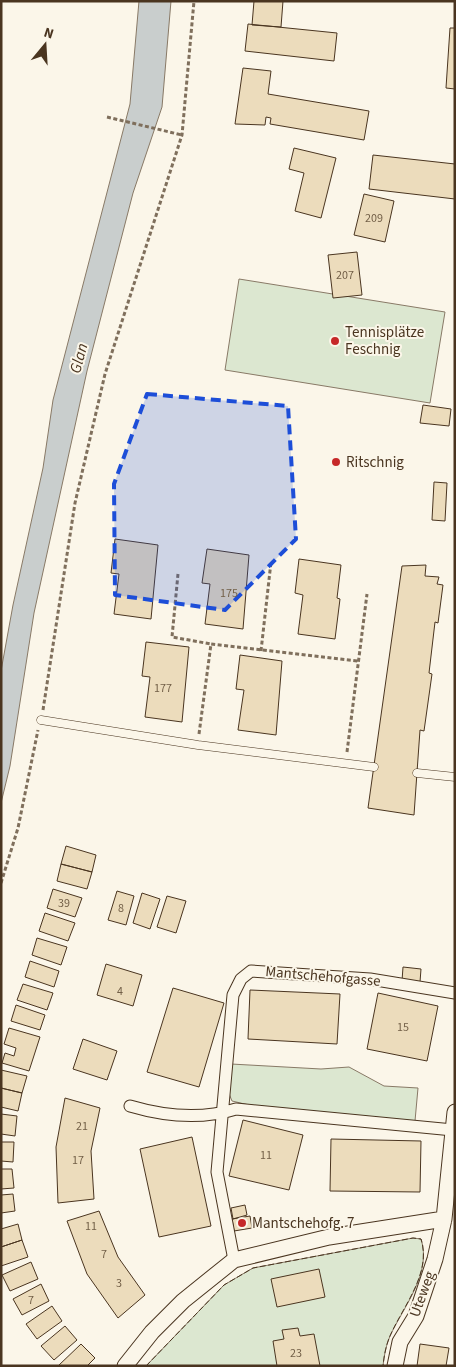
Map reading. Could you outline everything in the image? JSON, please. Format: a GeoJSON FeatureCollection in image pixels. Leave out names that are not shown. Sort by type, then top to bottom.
{"type":"FeatureCollection","features":[{"type":"Feature","properties":{"kind":"street","name":"Mantschehofgasse"},"geometry":{"type":"LineString","coordinates":[[234,1260],[217,1172],[233,995],[241,979],[251,971],[370,979],[455,993]]}},
{"type":"Feature","properties":{"kind":"street"},"geometry":{"type":"LineString","coordinates":[[130,1106],[168,1115],[221,1114],[236,1109],[453,1130]]}},
{"type":"Feature","properties":{"kind":"street"},"geometry":{"type":"LineString","coordinates":[[125,1366],[152,1332],[183,1301],[234,1260],[329,1237],[444,1219],[452,1169],[455,1112]]}},
{"type":"Feature","properties":{"kind":"street","name":"Uteweg"},"geometry":{"type":"LineString","coordinates":[[395,1366],[400,1342],[416,1316],[435,1259],[444,1219]]}},
{"type":"Feature","properties":{"kind":"lane"},"geometry":{"type":"LineString","coordinates":[[40,720],[198,745],[374,767]]}},
{"type":"Feature","properties":{"kind":"lane"},"geometry":{"type":"LineString","coordinates":[[417,773],[455,777]]}},
{"type":"Feature","properties":{"kind":"path"},"geometry":{"type":"LineString","coordinates":[[1,883],[18,828],[50,675],[74,503],[105,374],[182,135],[194,1]]}},
{"type":"Feature","properties":{"kind":"path"},"geometry":{"type":"LineString","coordinates":[[107,117],[182,135]]}},
{"type":"Feature","properties":{"kind":"path"},"geometry":{"type":"LineString","coordinates":[[261,651],[271,562]]}},
{"type":"Feature","properties":{"kind":"path"},"geometry":{"type":"LineString","coordinates":[[178,574],[172,637],[261,651],[358,661]]}},
{"type":"Feature","properties":{"kind":"path"},"geometry":{"type":"LineString","coordinates":[[346,764],[367,594]]}},
{"type":"Feature","properties":{"kind":"path"},"geometry":{"type":"LineString","coordinates":[[198,745],[210,644]]}},
{"type":"Feature","properties":{"kind":"highlighted area"},"geometry":{"type":"Polygon","coordinates":[[[147,394],[288,406],[296,539],[225,610],[115,595],[114,484],[147,394]]]}},
{"type":"Feature","properties":{"kind":"green space","name":"Tennisplätze Feschnig"},"geometry":{"type":"Polygon","coordinates":[[[239,279],[445,312],[430,403],[225,370],[239,279]]]}},
{"type":"Feature","properties":{"kind":"green space"},"geometry":{"type":"Polygon","coordinates":[[[231,1064],[321,1069],[349,1067],[384,1086],[418,1088],[415,1121],[249,1105],[232,1101],[228,1091],[231,1064]]]}},
{"type":"Feature","properties":{"kind":"green space"},"geometry":{"type":"Polygon","coordinates":[[[413,1238],[421,1239],[423,1264],[420,1277],[389,1339],[383,1366],[146,1366],[224,1285],[253,1268],[413,1238]]]}},
{"type":"Feature","properties":{"kind":"water","name":"Glan"},"geometry":{"type":"Polygon","coordinates":[[[139,1],[171,1],[162,107],[133,193],[87,371],[34,613],[10,766],[1,803],[1,671],[13,605],[43,468],[53,400],[130,104],[139,1]]]}},
{"type":"Feature","properties":{"kind":"building"},"geometry":{"type":"Polygon","coordinates":[[[254,1],[283,1],[281,27],[252,25],[254,1]]]}},
{"type":"Feature","properties":{"kind":"building"},"geometry":{"type":"Polygon","coordinates":[[[248,24],[337,33],[334,61],[245,51],[248,24]]]}},
{"type":"Feature","properties":{"kind":"building"},"geometry":{"type":"Polygon","coordinates":[[[450,28],[455,28],[455,89],[446,88],[450,28]]]}},
{"type":"Feature","properties":{"kind":"building"},"geometry":{"type":"Polygon","coordinates":[[[243,68],[271,71],[268,94],[369,111],[364,140],[270,124],[271,118],[266,117],[265,125],[235,124],[243,68]]]}},
{"type":"Feature","properties":{"kind":"building"},"geometry":{"type":"Polygon","coordinates":[[[294,148],[336,158],[321,218],[295,211],[304,173],[289,169],[294,148]]]}},
{"type":"Feature","properties":{"kind":"building"},"geometry":{"type":"Polygon","coordinates":[[[373,155],[455,164],[455,199],[369,189],[373,155]]]}},
{"type":"Feature","properties":{"kind":"building"},"geometry":{"type":"Polygon","coordinates":[[[364,194],[394,201],[385,242],[354,235],[364,194]]]}},
{"type":"Feature","properties":{"kind":"building"},"geometry":{"type":"Polygon","coordinates":[[[357,252],[362,295],[333,298],[328,255],[357,252]]]}},
{"type":"Feature","properties":{"kind":"building"},"geometry":{"type":"Polygon","coordinates":[[[423,405],[451,409],[449,426],[420,423],[423,405]]]}},
{"type":"Feature","properties":{"kind":"building"},"geometry":{"type":"Polygon","coordinates":[[[434,482],[447,483],[445,521],[432,520],[434,482]]]}},
{"type":"Feature","properties":{"kind":"building"},"geometry":{"type":"Polygon","coordinates":[[[115,539],[158,545],[151,619],[114,614],[119,574],[111,573],[115,539]]]}},
{"type":"Feature","properties":{"kind":"building"},"geometry":{"type":"Polygon","coordinates":[[[207,549],[249,555],[243,629],[205,624],[210,584],[202,583],[207,549]]]}},
{"type":"Feature","properties":{"kind":"building"},"geometry":{"type":"Polygon","coordinates":[[[299,559],[341,565],[337,598],[340,599],[335,639],[298,634],[303,595],[295,593],[299,559]]]}},
{"type":"Feature","properties":{"kind":"building"},"geometry":{"type":"Polygon","coordinates":[[[426,565],[425,576],[439,577],[437,584],[443,585],[438,623],[435,622],[429,673],[432,674],[424,731],[420,730],[414,815],[368,808],[402,566],[426,565]]]}},
{"type":"Feature","properties":{"kind":"building"},"geometry":{"type":"Polygon","coordinates":[[[146,642],[189,647],[182,722],[145,717],[150,677],[142,676],[146,642]]]}},
{"type":"Feature","properties":{"kind":"building"},"geometry":{"type":"Polygon","coordinates":[[[240,655],[282,661],[276,735],[238,730],[244,690],[236,689],[240,655]]]}},
{"type":"Feature","properties":{"kind":"building"},"geometry":{"type":"Polygon","coordinates":[[[66,846],[96,855],[92,872],[61,864],[66,846]]]}},
{"type":"Feature","properties":{"kind":"building"},"geometry":{"type":"Polygon","coordinates":[[[61,864],[92,872],[87,889],[57,881],[61,864]]]}},
{"type":"Feature","properties":{"kind":"building"},"geometry":{"type":"Polygon","coordinates":[[[53,889],[82,898],[75,917],[47,908],[53,889]]]}},
{"type":"Feature","properties":{"kind":"building"},"geometry":{"type":"Polygon","coordinates":[[[117,891],[134,896],[126,925],[108,920],[117,891]]]}},
{"type":"Feature","properties":{"kind":"building"},"geometry":{"type":"Polygon","coordinates":[[[142,893],[160,899],[150,929],[133,923],[142,893]]]}},
{"type":"Feature","properties":{"kind":"building"},"geometry":{"type":"Polygon","coordinates":[[[167,896],[186,901],[176,933],[157,927],[167,896]]]}},
{"type":"Feature","properties":{"kind":"building"},"geometry":{"type":"Polygon","coordinates":[[[45,913],[75,923],[68,941],[39,931],[45,913]]]}},
{"type":"Feature","properties":{"kind":"building"},"geometry":{"type":"Polygon","coordinates":[[[37,938],[67,947],[61,965],[32,955],[37,938]]]}},
{"type":"Feature","properties":{"kind":"building"},"geometry":{"type":"Polygon","coordinates":[[[30,961],[59,971],[54,987],[25,977],[30,961]]]}},
{"type":"Feature","properties":{"kind":"building"},"geometry":{"type":"Polygon","coordinates":[[[106,964],[142,975],[133,1006],[97,995],[106,964]]]}},
{"type":"Feature","properties":{"kind":"building"},"geometry":{"type":"Polygon","coordinates":[[[403,967],[421,969],[420,982],[402,981],[403,967]]]}},
{"type":"Feature","properties":{"kind":"building"},"geometry":{"type":"Polygon","coordinates":[[[23,984],[53,993],[47,1010],[17,1000],[23,984]]]}},
{"type":"Feature","properties":{"kind":"building"},"geometry":{"type":"Polygon","coordinates":[[[173,988],[224,1003],[199,1087],[147,1072],[173,988]]]}},
{"type":"Feature","properties":{"kind":"building"},"geometry":{"type":"Polygon","coordinates":[[[250,990],[340,994],[337,1044],[248,1039],[250,990]]]}},
{"type":"Feature","properties":{"kind":"building"},"geometry":{"type":"Polygon","coordinates":[[[378,993],[438,1006],[427,1061],[367,1049],[378,993]]]}},
{"type":"Feature","properties":{"kind":"building"},"geometry":{"type":"Polygon","coordinates":[[[16,1005],[45,1015],[40,1030],[11,1021],[16,1005]]]}},
{"type":"Feature","properties":{"kind":"building"},"geometry":{"type":"Polygon","coordinates":[[[9,1028],[40,1037],[29,1071],[2,1063],[5,1053],[14,1056],[16,1048],[4,1044],[9,1028]]]}},
{"type":"Feature","properties":{"kind":"building"},"geometry":{"type":"Polygon","coordinates":[[[83,1039],[117,1051],[107,1080],[73,1069],[83,1039]]]}},
{"type":"Feature","properties":{"kind":"building"},"geometry":{"type":"Polygon","coordinates":[[[1,1070],[27,1076],[22,1093],[1,1088],[1,1070]]]}},
{"type":"Feature","properties":{"kind":"building"},"geometry":{"type":"Polygon","coordinates":[[[1,1088],[22,1093],[18,1111],[1,1107],[1,1088]]]}},
{"type":"Feature","properties":{"kind":"building"},"geometry":{"type":"Polygon","coordinates":[[[65,1098],[100,1108],[91,1151],[94,1199],[58,1203],[56,1147],[65,1098]]]}},
{"type":"Feature","properties":{"kind":"building"},"geometry":{"type":"Polygon","coordinates":[[[1,1114],[17,1116],[15,1136],[1,1134],[1,1114]]]}},
{"type":"Feature","properties":{"kind":"building"},"geometry":{"type":"Polygon","coordinates":[[[243,1120],[303,1135],[289,1190],[229,1176],[243,1120]]]}},
{"type":"Feature","properties":{"kind":"building"},"geometry":{"type":"Polygon","coordinates":[[[192,1137],[211,1226],[159,1237],[140,1149],[192,1137]]]}},
{"type":"Feature","properties":{"kind":"building"},"geometry":{"type":"Polygon","coordinates":[[[331,1139],[421,1141],[420,1192],[330,1191],[331,1139]]]}},
{"type":"Feature","properties":{"kind":"building"},"geometry":{"type":"Polygon","coordinates":[[[1,1142],[14,1142],[13,1162],[1,1161],[1,1142]]]}},
{"type":"Feature","properties":{"kind":"building"},"geometry":{"type":"Polygon","coordinates":[[[1,1169],[12,1169],[14,1188],[1,1189],[1,1169]]]}},
{"type":"Feature","properties":{"kind":"building"},"geometry":{"type":"Polygon","coordinates":[[[13,1194],[15,1211],[1,1213],[1,1195],[13,1194]]]}},
{"type":"Feature","properties":{"kind":"building"},"geometry":{"type":"Polygon","coordinates":[[[245,1205],[247,1215],[233,1219],[231,1208],[245,1205]]]}},
{"type":"Feature","properties":{"kind":"building"},"geometry":{"type":"Polygon","coordinates":[[[99,1211],[118,1257],[145,1295],[118,1318],[87,1274],[67,1221],[99,1211]]]}},
{"type":"Feature","properties":{"kind":"building","name":"Mantschehofg. 7"},"geometry":{"type":"Polygon","coordinates":[[[250,1216],[252,1228],[234,1231],[232,1219],[250,1216]]]}},
{"type":"Feature","properties":{"kind":"building"},"geometry":{"type":"Polygon","coordinates":[[[18,1224],[22,1240],[1,1247],[1,1229],[18,1224]]]}},
{"type":"Feature","properties":{"kind":"building"},"geometry":{"type":"Polygon","coordinates":[[[22,1240],[28,1257],[1,1266],[1,1247],[22,1240]]]}},
{"type":"Feature","properties":{"kind":"building"},"geometry":{"type":"Polygon","coordinates":[[[31,1262],[38,1279],[10,1291],[2,1275],[31,1262]]]}},
{"type":"Feature","properties":{"kind":"building"},"geometry":{"type":"Polygon","coordinates":[[[319,1269],[325,1297],[277,1307],[271,1279],[319,1269]]]}},
{"type":"Feature","properties":{"kind":"building"},"geometry":{"type":"Polygon","coordinates":[[[41,1284],[49,1301],[22,1315],[13,1299],[41,1284]]]}},
{"type":"Feature","properties":{"kind":"building"},"geometry":{"type":"Polygon","coordinates":[[[52,1306],[62,1321],[37,1339],[26,1324],[52,1306]]]}},
{"type":"Feature","properties":{"kind":"building"},"geometry":{"type":"Polygon","coordinates":[[[65,1326],[77,1340],[54,1360],[41,1346],[65,1326]]]}},
{"type":"Feature","properties":{"kind":"building"},"geometry":{"type":"Polygon","coordinates":[[[298,1328],[300,1336],[314,1334],[320,1366],[277,1366],[273,1341],[284,1339],[282,1330],[298,1328]]]}},
{"type":"Feature","properties":{"kind":"building"},"geometry":{"type":"Polygon","coordinates":[[[81,1344],[95,1358],[87,1366],[58,1366],[81,1344]]]}},
{"type":"Feature","properties":{"kind":"building"},"geometry":{"type":"Polygon","coordinates":[[[420,1344],[449,1348],[446,1366],[417,1366],[420,1344]]]}},
{"type":"Feature","properties":{"kind":"fence"},"geometry":{"type":"LineString","coordinates":[[146,1366],[224,1285],[253,1268],[413,1238],[421,1239],[423,1264],[414,1289],[387,1343],[383,1366]]}},
{"type":"Feature","properties":{"kind":"place","name":"Tennisplätze Feschnig"},"geometry":{"type":"Point","coordinates":[335,341]}},
{"type":"Feature","properties":{"kind":"place","name":"Ritschnig"},"geometry":{"type":"Point","coordinates":[336,462]}},
{"type":"Feature","properties":{"kind":"place","name":"Mantschehofg. 7"},"geometry":{"type":"Point","coordinates":[242,1223]}}]}
